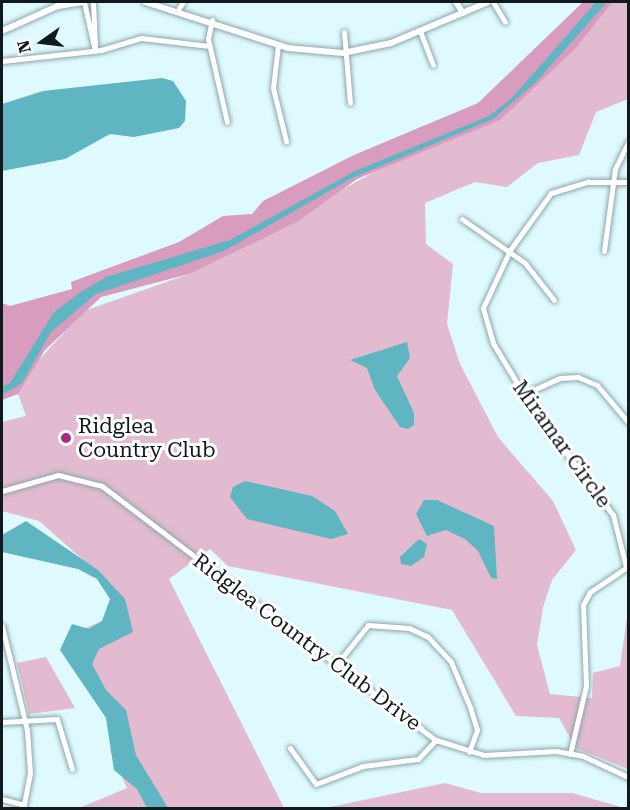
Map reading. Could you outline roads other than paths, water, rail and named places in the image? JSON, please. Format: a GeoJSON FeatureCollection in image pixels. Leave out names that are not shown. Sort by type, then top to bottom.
{"type":"FeatureCollection","features":[{"type":"Feature","properties":{"kind":"street"},"geometry":{"type":"LineString","coordinates":[[2,31],[58,6],[83,2],[94,51]]}},
{"type":"Feature","properties":{"kind":"street"},"geometry":{"type":"LineString","coordinates":[[93,2],[94,51]]}},
{"type":"Feature","properties":{"kind":"street"},"geometry":{"type":"LineString","coordinates":[[145,2],[179,8],[278,45],[343,53],[420,32],[488,2]]}},
{"type":"Feature","properties":{"kind":"street"},"geometry":{"type":"LineString","coordinates":[[179,8],[183,2]]}},
{"type":"Feature","properties":{"kind":"street"},"geometry":{"type":"LineString","coordinates":[[456,2],[463,13]]}},
{"type":"Feature","properties":{"kind":"street"},"geometry":{"type":"LineString","coordinates":[[493,2],[506,22]]}},
{"type":"Feature","properties":{"kind":"street"},"geometry":{"type":"LineString","coordinates":[[212,20],[210,46],[227,122]]}},
{"type":"Feature","properties":{"kind":"street"},"geometry":{"type":"LineString","coordinates":[[344,32],[343,53],[350,103]]}},
{"type":"Feature","properties":{"kind":"street"},"geometry":{"type":"LineString","coordinates":[[420,32],[433,65]]}},
{"type":"Feature","properties":{"kind":"street"},"geometry":{"type":"LineString","coordinates":[[2,61],[94,51],[141,38],[210,46]]}},
{"type":"Feature","properties":{"kind":"street"},"geometry":{"type":"LineString","coordinates":[[278,45],[273,88],[286,141]]}},
{"type":"Feature","properties":{"kind":"street"},"geometry":{"type":"LineString","coordinates":[[604,251],[613,182],[628,142]]}},
{"type":"Feature","properties":{"kind":"street","name":"Miramar Circle"},"geometry":{"type":"LineString","coordinates":[[627,567],[613,515],[524,394],[484,315],[486,296],[510,250],[552,193],[567,186],[628,182]]}},
{"type":"Feature","properties":{"kind":"street"},"geometry":{"type":"LineString","coordinates":[[462,219],[510,250],[554,300]]}},
{"type":"Feature","properties":{"kind":"street"},"geometry":{"type":"LineString","coordinates":[[524,394],[560,378],[578,377],[597,385],[628,422]]}},
{"type":"Feature","properties":{"kind":"street","name":"Ridglea Country Club Drive"},"geometry":{"type":"LineString","coordinates":[[2,491],[58,475],[102,486],[436,740],[469,752],[570,754],[628,777]]}},
{"type":"Feature","properties":{"kind":"street"},"geometry":{"type":"LineString","coordinates":[[570,754],[586,686],[583,605],[590,592],[627,567]]}},
{"type":"Feature","properties":{"kind":"street"},"geometry":{"type":"LineString","coordinates":[[2,626],[25,720],[30,773],[23,807],[2,799]]}},
{"type":"Feature","properties":{"kind":"street"},"geometry":{"type":"LineString","coordinates":[[336,665],[368,626],[409,628],[428,637],[451,662],[470,707],[477,730],[469,752]]}},
{"type":"Feature","properties":{"kind":"street"},"geometry":{"type":"LineString","coordinates":[[2,652],[9,650]]}},
{"type":"Feature","properties":{"kind":"street"},"geometry":{"type":"LineString","coordinates":[[2,722],[57,719],[72,769]]}},
{"type":"Feature","properties":{"kind":"street"},"geometry":{"type":"LineString","coordinates":[[290,748],[316,784],[363,766],[418,759],[436,740]]}},
{"type":"Feature","properties":{"kind":"water"},"geometry":{"type":"Polygon","coordinates":[[[596,2],[607,2],[536,82],[493,119],[352,178],[224,251],[96,294],[51,332],[22,383],[2,395],[2,387],[10,383],[54,312],[81,292],[106,277],[230,240],[355,171],[489,116],[512,98],[596,2]]]}},
{"type":"Feature","properties":{"kind":"water"},"geometry":{"type":"Polygon","coordinates":[[[162,78],[173,81],[186,101],[185,121],[179,128],[134,137],[110,134],[65,159],[2,171],[2,104],[43,91],[162,78]]]}},
{"type":"Feature","properties":{"kind":"water"},"geometry":{"type":"Polygon","coordinates":[[[407,342],[410,358],[397,376],[414,413],[414,425],[408,429],[400,427],[375,390],[367,368],[350,360],[407,342]]]}},
{"type":"Feature","properties":{"kind":"water"},"geometry":{"type":"Polygon","coordinates":[[[245,481],[312,496],[335,511],[348,534],[331,539],[247,519],[230,497],[233,487],[245,481]]]}},
{"type":"Feature","properties":{"kind":"water"},"geometry":{"type":"Polygon","coordinates":[[[424,500],[437,500],[494,526],[497,579],[491,578],[478,551],[465,539],[446,530],[427,536],[416,514],[424,500]]]}},
{"type":"Feature","properties":{"kind":"water"},"geometry":{"type":"Polygon","coordinates":[[[26,521],[98,570],[125,599],[133,632],[99,649],[92,664],[106,690],[126,710],[136,755],[168,808],[147,808],[137,789],[114,770],[106,718],[60,650],[72,624],[89,629],[102,621],[110,599],[97,579],[78,569],[2,552],[2,535],[26,521]]]}},
{"type":"Feature","properties":{"kind":"water"},"geometry":{"type":"Polygon","coordinates":[[[419,539],[427,544],[424,557],[411,566],[401,564],[400,557],[419,539]]]}},
{"type":"Feature","properties":{"kind":"place","name":"Ridglea Country Club"},"geometry":{"type":"Point","coordinates":[66,438]}}]}
